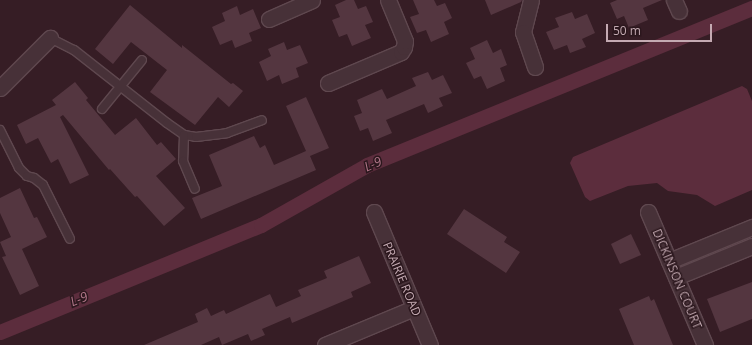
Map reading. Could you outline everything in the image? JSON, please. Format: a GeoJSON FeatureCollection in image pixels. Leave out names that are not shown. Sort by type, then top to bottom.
{"type":"FeatureCollection","features":[{"type":"Feature","properties":{"kind":"street"},"geometry":{"type":"LineString","coordinates":[[270,19],[312,0]]}},
{"type":"Feature","properties":{"kind":"street"},"geometry":{"type":"LineString","coordinates":[[328,83],[401,52],[405,41],[388,0]]}},
{"type":"Feature","properties":{"kind":"street"},"geometry":{"type":"LineString","coordinates":[[531,0],[523,32],[535,67]]}},
{"type":"Feature","properties":{"kind":"street"},"geometry":{"type":"LineString","coordinates":[[0,88],[50,38]]}},
{"type":"Feature","properties":{"kind":"street","name":"PRAIRIE ROAD"},"geometry":{"type":"LineString","coordinates":[[374,212],[430,345]]}},
{"type":"Feature","properties":{"kind":"street","name":"DICKINSON COURT"},"geometry":{"type":"LineString","coordinates":[[648,212],[705,345]]}},
{"type":"Feature","properties":{"kind":"street"},"geometry":{"type":"LineString","coordinates":[[670,261],[752,226]]}},
{"type":"Feature","properties":{"kind":"street"},"geometry":{"type":"LineString","coordinates":[[676,276],[752,246]]}},
{"type":"Feature","properties":{"kind":"street"},"geometry":{"type":"LineString","coordinates":[[325,345],[414,308]]}},
{"type":"Feature","properties":{"kind":"lane"},"geometry":{"type":"LineString","coordinates":[[50,38],[74,50],[184,135],[196,137],[226,133],[262,120]]}},
{"type":"Feature","properties":{"kind":"lane"},"geometry":{"type":"LineString","coordinates":[[102,109],[142,60]]}},
{"type":"Feature","properties":{"kind":"lane"},"geometry":{"type":"LineString","coordinates":[[0,130],[20,168],[27,176],[34,178],[43,185],[70,239]]}},
{"type":"Feature","properties":{"kind":"lane"},"geometry":{"type":"LineString","coordinates":[[184,135],[183,161],[195,189]]}},
{"type":"Feature","properties":{"kind":"lane"},"geometry":{"type":"LineString","coordinates":[[729,236],[729,246],[734,253]]}},
{"type":"Feature","properties":{"kind":"shaded area"},"geometry":{"type":"Polygon","coordinates":[[[742,86],[747,89],[752,101],[752,190],[715,206],[697,195],[668,191],[657,183],[628,186],[590,201],[585,197],[570,163],[573,157],[742,86]]]}},
{"type":"Feature","properties":{"kind":"building"},"geometry":{"type":"Polygon","coordinates":[[[346,0],[354,0],[358,9],[366,6],[373,22],[365,25],[371,38],[352,46],[347,34],[339,37],[332,20],[340,17],[335,5],[346,0]]]}},
{"type":"Feature","properties":{"kind":"building"},"geometry":{"type":"Polygon","coordinates":[[[413,0],[434,0],[437,6],[445,3],[452,18],[444,22],[449,34],[431,42],[426,30],[417,33],[410,17],[419,14],[413,0]]]}},
{"type":"Feature","properties":{"kind":"building"},"geometry":{"type":"Polygon","coordinates":[[[485,0],[522,0],[521,2],[491,15],[485,0]]]}},
{"type":"Feature","properties":{"kind":"building"},"geometry":{"type":"Polygon","coordinates":[[[617,0],[662,0],[643,8],[648,20],[629,28],[624,16],[617,19],[610,3],[617,0]]]}},
{"type":"Feature","properties":{"kind":"building"},"geometry":{"type":"Polygon","coordinates":[[[130,5],[182,48],[182,45],[231,84],[233,83],[243,91],[229,107],[218,97],[195,125],[150,92],[167,70],[131,42],[113,64],[95,49],[130,5]]]}},
{"type":"Feature","properties":{"kind":"building"},"geometry":{"type":"Polygon","coordinates":[[[237,6],[240,15],[253,9],[261,28],[249,33],[252,41],[235,48],[232,40],[220,45],[212,27],[225,21],[222,13],[237,6]]]}},
{"type":"Feature","properties":{"kind":"building"},"geometry":{"type":"Polygon","coordinates":[[[572,12],[575,19],[587,14],[595,33],[582,39],[586,47],[570,53],[567,45],[554,50],[546,32],[559,27],[555,18],[572,12]]]}},
{"type":"Feature","properties":{"kind":"building"},"geometry":{"type":"Polygon","coordinates":[[[487,40],[493,53],[501,49],[507,65],[500,68],[505,81],[487,89],[481,76],[474,79],[466,63],[475,59],[470,48],[487,40]]]}},
{"type":"Feature","properties":{"kind":"building"},"geometry":{"type":"Polygon","coordinates":[[[284,42],[287,50],[300,45],[308,63],[296,68],[299,77],[282,84],[279,75],[267,81],[259,62],[271,56],[268,49],[284,42]]]}},
{"type":"Feature","properties":{"kind":"building"},"geometry":{"type":"Polygon","coordinates":[[[428,72],[432,80],[443,75],[452,93],[439,98],[443,106],[428,113],[424,104],[386,120],[392,133],[373,141],[368,128],[360,131],[354,116],[362,113],[357,100],[382,89],[387,99],[416,86],[412,78],[428,72]]]}},
{"type":"Feature","properties":{"kind":"building"},"geometry":{"type":"Polygon","coordinates":[[[75,82],[88,98],[86,100],[115,135],[136,118],[157,145],[161,142],[176,159],[156,176],[185,208],[164,226],[137,196],[135,197],[110,169],[109,170],[63,115],[60,117],[89,175],[70,184],[58,159],[51,163],[38,138],[26,144],[17,125],[56,105],[52,100],[75,82]]]}},
{"type":"Feature","properties":{"kind":"building"},"geometry":{"type":"Polygon","coordinates":[[[306,97],[329,148],[310,156],[316,170],[201,219],[192,198],[222,186],[209,155],[254,136],[260,148],[265,145],[274,165],[306,151],[286,106],[306,97]]]}},
{"type":"Feature","properties":{"kind":"building"},"geometry":{"type":"Polygon","coordinates":[[[20,188],[34,218],[37,217],[47,237],[22,249],[39,286],[20,295],[2,257],[6,256],[0,242],[11,237],[0,213],[0,198],[20,188]]]}},
{"type":"Feature","properties":{"kind":"building"},"geometry":{"type":"Polygon","coordinates":[[[464,209],[507,237],[504,242],[520,252],[506,273],[447,234],[464,209]]]}},
{"type":"Feature","properties":{"kind":"building"},"geometry":{"type":"Polygon","coordinates":[[[631,234],[641,255],[620,264],[611,244],[631,234]]]}},
{"type":"Feature","properties":{"kind":"building"},"geometry":{"type":"Polygon","coordinates":[[[359,256],[371,283],[351,292],[353,297],[292,323],[290,317],[262,329],[265,335],[251,341],[248,334],[222,345],[219,337],[201,345],[144,345],[198,322],[195,314],[207,308],[211,316],[224,310],[226,314],[270,294],[276,307],[301,296],[298,290],[327,278],[324,271],[359,256]]]}},
{"type":"Feature","properties":{"kind":"building"},"geometry":{"type":"Polygon","coordinates":[[[752,282],[752,319],[720,332],[707,299],[752,282]]]}},
{"type":"Feature","properties":{"kind":"building"},"geometry":{"type":"Polygon","coordinates":[[[649,296],[651,301],[654,299],[673,345],[634,345],[619,309],[649,296]]]}},
{"type":"Feature","properties":{"kind":"waterway","name":"L-9"},"geometry":{"type":"LineString","coordinates":[[0,332],[261,225],[367,165],[752,8]]}}]}
